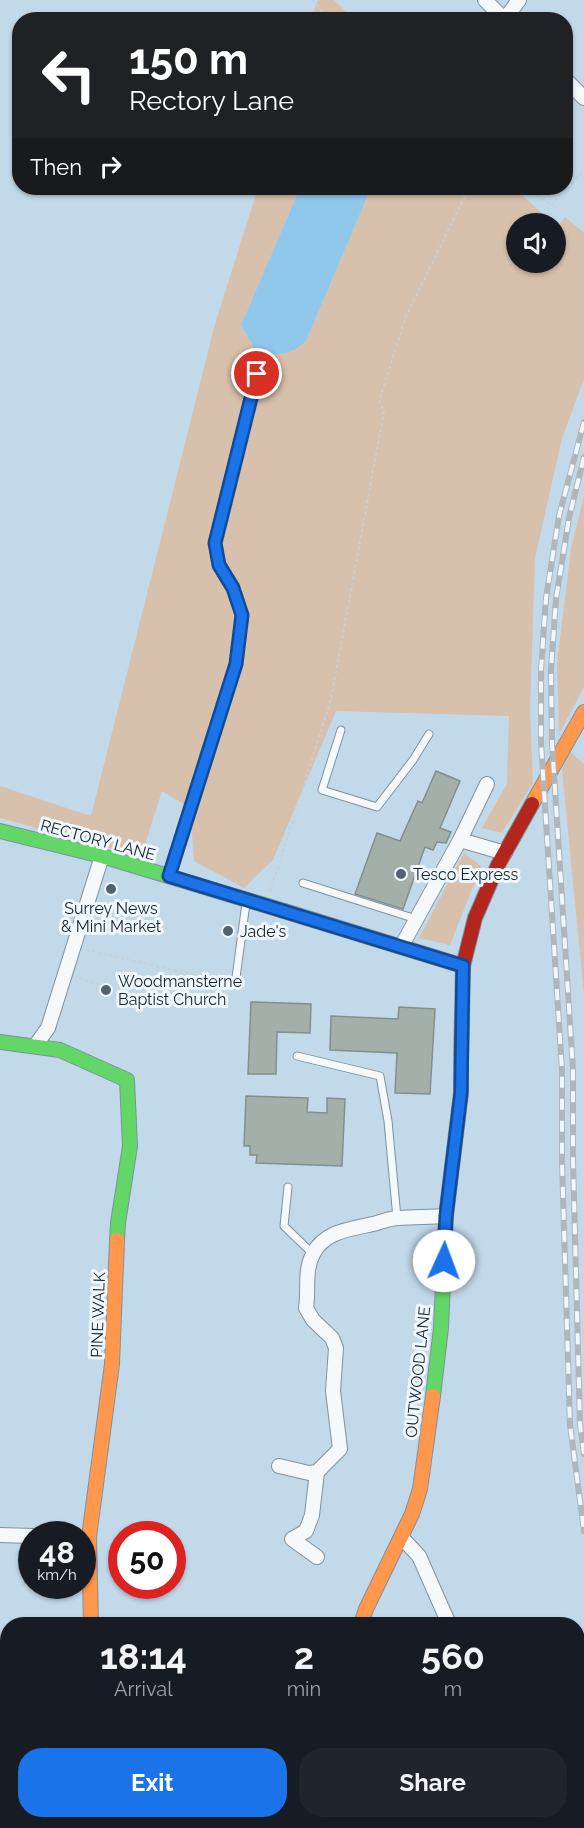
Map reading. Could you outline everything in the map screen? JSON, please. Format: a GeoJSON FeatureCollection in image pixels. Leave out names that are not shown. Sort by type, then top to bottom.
{"type":"FeatureCollection","features":[{"type":"Feature","properties":{"kind":"main road","name":"OUTWOOD LANE"},"geometry":{"type":"LineString","coordinates":[[364,1617],[412,1514],[420,1489],[435,1395],[441,1328],[446,1216],[461,1093],[463,966],[475,918],[486,891],[505,853],[577,739],[584,712]]}},
{"type":"Feature","properties":{"kind":"main road","name":"RECTORY LANE"},"geometry":{"type":"LineString","coordinates":[[0,831],[102,856],[463,966]]}},
{"type":"Feature","properties":{"kind":"main road","name":"PINE WALK"},"geometry":{"type":"LineString","coordinates":[[0,1042],[60,1050],[127,1080],[130,1146],[118,1223],[112,1364],[88,1521]]}},
{"type":"Feature","properties":{"kind":"main road","name":"PINE WALK"},"geometry":{"type":"LineString","coordinates":[[90,1599],[91,1617]]}},
{"type":"Feature","properties":{"kind":"street"},"geometry":{"type":"LineString","coordinates":[[485,0],[498,12]]}},
{"type":"Feature","properties":{"kind":"street"},"geometry":{"type":"LineString","coordinates":[[573,87],[584,98]]}},
{"type":"Feature","properties":{"kind":"street"},"geometry":{"type":"LineString","coordinates":[[401,947],[460,840],[487,784]]}},
{"type":"Feature","properties":{"kind":"street"},"geometry":{"type":"LineString","coordinates":[[460,840],[505,853]]}},
{"type":"Feature","properties":{"kind":"street"},"geometry":{"type":"LineString","coordinates":[[35,1047],[48,1028],[102,856]]}},
{"type":"Feature","properties":{"kind":"street"},"geometry":{"type":"LineString","coordinates":[[48,1028],[60,1050]]}},
{"type":"Feature","properties":{"kind":"street"},"geometry":{"type":"LineString","coordinates":[[279,1466],[309,1473],[317,1472],[339,1452],[341,1444],[336,1426],[333,1391],[336,1348],[332,1338],[313,1320],[306,1308],[309,1295],[307,1274],[313,1254],[319,1245],[335,1234],[396,1218],[446,1216]]}},
{"type":"Feature","properties":{"kind":"street"},"geometry":{"type":"LineString","coordinates":[[317,1472],[312,1515],[306,1531],[292,1539],[317,1557]]}},
{"type":"Feature","properties":{"kind":"street"},"geometry":{"type":"LineString","coordinates":[[0,1535],[18,1536]]}},
{"type":"Feature","properties":{"kind":"street"},"geometry":{"type":"LineString","coordinates":[[402,1538],[419,1556],[446,1617]]}},
{"type":"Feature","properties":{"kind":"lane"},"geometry":{"type":"LineString","coordinates":[[169,876],[236,664],[242,615],[233,588],[219,565],[215,543],[263,353]]}},
{"type":"Feature","properties":{"kind":"lane"},"geometry":{"type":"LineString","coordinates":[[341,730],[322,789],[377,807],[413,760],[429,734]]}},
{"type":"Feature","properties":{"kind":"lane"},"geometry":{"type":"LineString","coordinates":[[303,883],[416,919]]}},
{"type":"Feature","properties":{"kind":"lane"},"geometry":{"type":"LineString","coordinates":[[235,984],[246,900]]}},
{"type":"Feature","properties":{"kind":"lane"},"geometry":{"type":"LineString","coordinates":[[297,1056],[380,1076],[388,1121],[396,1218]]}},
{"type":"Feature","properties":{"kind":"lane"},"geometry":{"type":"LineString","coordinates":[[288,1187],[284,1226],[313,1254]]}},
{"type":"Feature","properties":{"kind":"path"},"geometry":{"type":"LineString","coordinates":[[313,0],[323,12]]}},
{"type":"Feature","properties":{"kind":"path"},"geometry":{"type":"LineString","coordinates":[[573,182],[584,171]]}},
{"type":"Feature","properties":{"kind":"path"},"geometry":{"type":"LineString","coordinates":[[265,906],[331,699],[384,411],[379,401],[406,316],[466,195]]}},
{"type":"Feature","properties":{"kind":"path"},"geometry":{"type":"LineString","coordinates":[[537,195],[551,205]]}},
{"type":"Feature","properties":{"kind":"path"},"geometry":{"type":"LineString","coordinates":[[545,213],[561,195]]}},
{"type":"Feature","properties":{"kind":"path"},"geometry":{"type":"LineString","coordinates":[[73,946],[235,984]]}},
{"type":"Feature","properties":{"kind":"path"},"geometry":{"type":"LineString","coordinates":[[65,974],[98,984]]}},
{"type":"Feature","properties":{"kind":"shaded area"},"geometry":{"type":"Polygon","coordinates":[[[318,0],[334,0],[346,12],[314,12],[318,0]]]}},
{"type":"Feature","properties":{"kind":"shaded area"},"geometry":{"type":"Polygon","coordinates":[[[256,195],[297,195],[241,325],[256,351],[270,354],[289,352],[306,341],[368,195],[522,195],[541,213],[506,213],[506,273],[566,273],[566,218],[584,233],[584,379],[562,438],[535,559],[530,709],[533,783],[502,833],[482,828],[507,784],[509,716],[336,711],[273,860],[244,888],[194,861],[190,808],[162,791],[141,857],[0,818],[0,786],[91,816],[215,324],[256,195]]]}},
{"type":"Feature","properties":{"kind":"shaded area"},"geometry":{"type":"Polygon","coordinates":[[[584,496],[584,687],[559,734],[557,664],[571,549],[584,496]]]}},
{"type":"Feature","properties":{"kind":"shaded area"},"geometry":{"type":"Polygon","coordinates":[[[570,752],[584,764],[584,995],[562,769],[570,752]]]}},
{"type":"Feature","properties":{"kind":"shaded area"},"geometry":{"type":"Polygon","coordinates":[[[464,853],[481,866],[450,945],[419,938],[464,853]]]}},
{"type":"Feature","properties":{"kind":"water"},"geometry":{"type":"Polygon","coordinates":[[[297,195],[368,195],[306,341],[294,350],[283,354],[256,351],[241,325],[297,195]]]}},
{"type":"Feature","properties":{"kind":"building"},"geometry":{"type":"Polygon","coordinates":[[[436,771],[460,781],[440,828],[451,832],[446,843],[437,842],[433,850],[425,847],[403,909],[355,894],[377,833],[400,841],[418,801],[422,803],[436,771]]]}},
{"type":"Feature","properties":{"kind":"building"},"geometry":{"type":"Polygon","coordinates":[[[251,1002],[311,1004],[310,1033],[277,1032],[276,1074],[248,1074],[251,1002]]]}},
{"type":"Feature","properties":{"kind":"building"},"geometry":{"type":"Polygon","coordinates":[[[399,1007],[435,1009],[430,1094],[395,1093],[397,1053],[330,1050],[331,1016],[398,1019],[399,1007]]]}},
{"type":"Feature","properties":{"kind":"building"},"geometry":{"type":"Polygon","coordinates":[[[246,1096],[308,1098],[307,1112],[327,1113],[327,1098],[345,1099],[342,1166],[256,1163],[257,1155],[250,1155],[250,1146],[244,1146],[246,1096]]]}},
{"type":"Feature","properties":{"kind":"railway"},"geometry":{"type":"LineString","coordinates":[[584,422],[559,516],[546,598],[541,670],[541,743],[562,1070],[562,1162],[570,1425],[584,1531]]}},
{"type":"Feature","properties":{"kind":"railway"},"geometry":{"type":"LineString","coordinates":[[584,457],[569,518],[556,599],[551,670],[552,743],[573,1070],[580,1424],[584,1454]]}},
{"type":"Feature","properties":{"kind":"traffic: fast"},"geometry":{"type":"LineString","coordinates":[[0,831],[102,856],[284,911]]}},
{"type":"Feature","properties":{"kind":"traffic: fast"},"geometry":{"type":"LineString","coordinates":[[0,1042],[60,1050],[127,1080],[130,1146],[117,1240]]}},
{"type":"Feature","properties":{"kind":"traffic: fast"},"geometry":{"type":"LineString","coordinates":[[433,1396],[441,1328],[446,1216],[461,1093],[461,1062]]}},
{"type":"Feature","properties":{"kind":"traffic: slow"},"geometry":{"type":"LineString","coordinates":[[532,804],[584,712]]}},
{"type":"Feature","properties":{"kind":"traffic: slow"},"geometry":{"type":"LineString","coordinates":[[284,911],[463,966]]}},
{"type":"Feature","properties":{"kind":"traffic: slow"},"geometry":{"type":"LineString","coordinates":[[91,1617],[89,1537],[112,1364],[117,1240]]}},
{"type":"Feature","properties":{"kind":"traffic: slow"},"geometry":{"type":"LineString","coordinates":[[363,1617],[412,1514],[420,1489],[433,1396]]}},
{"type":"Feature","properties":{"kind":"traffic: jam"},"geometry":{"type":"LineString","coordinates":[[461,1062],[463,966],[475,918],[498,865],[532,804]]}},
{"type":"Feature","properties":{"kind":"place","name":"Tesco Express"},"geometry":{"type":"Point","coordinates":[401,874]}},
{"type":"Feature","properties":{"kind":"place","name":"Surrey News & Mini Market"},"geometry":{"type":"Point","coordinates":[111,889]}},
{"type":"Feature","properties":{"kind":"place","name":"Jade's"},"geometry":{"type":"Point","coordinates":[228,931]}},
{"type":"Feature","properties":{"kind":"place","name":"Woodmansterne Baptist Church"},"geometry":{"type":"Point","coordinates":[106,990]}},
{"type":"Feature","properties":{"kind":"route"},"geometry":{"type":"LineString","coordinates":[[257,374],[215,543],[219,565],[233,588],[242,615],[236,664],[169,876],[463,966],[461,1093],[446,1216],[444,1261]]}}]}
